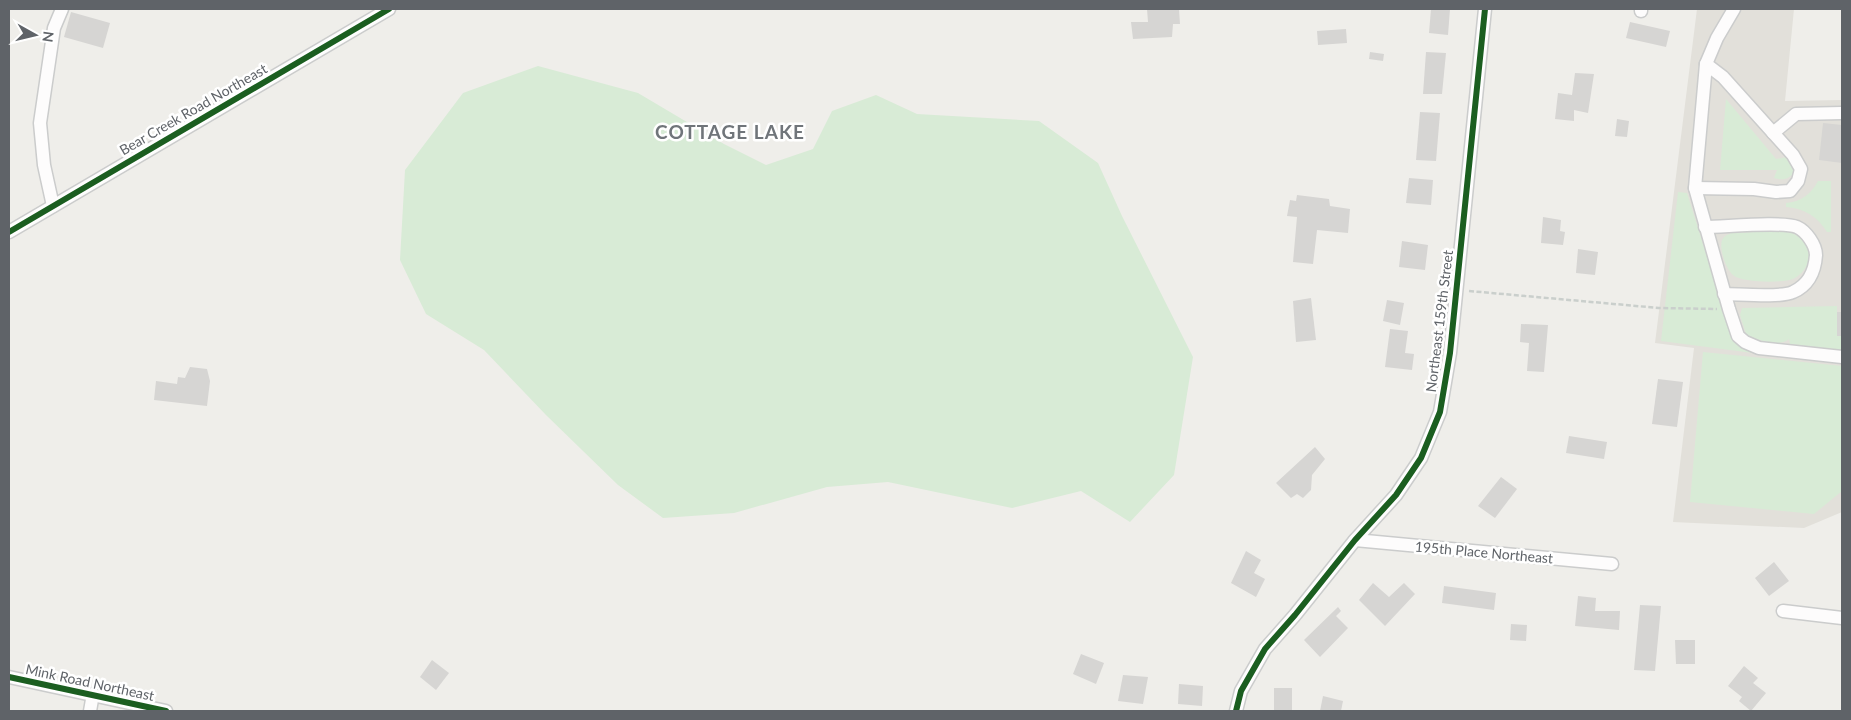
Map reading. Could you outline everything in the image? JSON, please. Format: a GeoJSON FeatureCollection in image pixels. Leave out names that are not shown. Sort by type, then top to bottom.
{"type":"FeatureCollection","features":[{"type":"Feature","properties":{"kind":"street"},"geometry":{"type":"LineString","coordinates":[[53,206],[44,165],[40,123],[54,28],[62,9]]}},
{"type":"Feature","properties":{"kind":"street","name":"Bear Creek Road Northeast"},"geometry":{"type":"LineString","coordinates":[[9,232],[389,9]]}},
{"type":"Feature","properties":{"kind":"street","name":"Northeast 159th Street"},"geometry":{"type":"LineString","coordinates":[[1236,711],[1241,691],[1265,649],[1355,540],[1396,495],[1421,458],[1440,412],[1450,353],[1485,9]]}},
{"type":"Feature","properties":{"kind":"street"},"geometry":{"type":"LineString","coordinates":[[1734,9],[1717,38],[1706,64],[1695,188],[1724,294],[1738,336],[1745,342],[1759,348],[1842,357]]}},
{"type":"Feature","properties":{"kind":"street"},"geometry":{"type":"LineString","coordinates":[[1695,188],[1754,189],[1776,192],[1790,190],[1798,181],[1801,170],[1793,155],[1723,77],[1706,64]]}},
{"type":"Feature","properties":{"kind":"street"},"geometry":{"type":"LineString","coordinates":[[1773,133],[1796,114],[1842,113]]}},
{"type":"Feature","properties":{"kind":"street"},"geometry":{"type":"LineString","coordinates":[[1705,227],[1783,224],[1798,227],[1809,237],[1816,250],[1815,269],[1805,284],[1792,293],[1724,294]]}},
{"type":"Feature","properties":{"kind":"street","name":"195th Place Northeast"},"geometry":{"type":"LineString","coordinates":[[1355,540],[1612,564]]}},
{"type":"Feature","properties":{"kind":"street"},"geometry":{"type":"LineString","coordinates":[[1782,611],[1842,618]]}},
{"type":"Feature","properties":{"kind":"street","name":"Mink Road Northeast"},"geometry":{"type":"LineString","coordinates":[[9,677],[166,711]]}},
{"type":"Feature","properties":{"kind":"street"},"geometry":{"type":"LineString","coordinates":[[90,711],[92,694]]}},
{"type":"Feature","properties":{"kind":"path"},"geometry":{"type":"LineString","coordinates":[[1455,292],[1471,291],[1659,308],[1729,309]]}},
{"type":"Feature","properties":{"kind":"shaded area"},"geometry":{"type":"Polygon","coordinates":[[[1697,9],[1794,9],[1785,101],[1842,100],[1842,512],[1804,528],[1673,522],[1694,348],[1655,343],[1697,9]]]}},
{"type":"Feature","properties":{"kind":"green space"},"geometry":{"type":"Polygon","coordinates":[[[538,66],[638,93],[724,144],[766,165],[813,149],[832,111],[876,95],[917,114],[1039,121],[1098,163],[1122,216],[1193,357],[1174,475],[1130,522],[1081,491],[1012,508],[888,482],[827,487],[734,513],[663,518],[618,485],[546,415],[484,350],[426,314],[400,260],[405,170],[463,93],[538,66]]]}},
{"type":"Feature","properties":{"kind":"green space"},"geometry":{"type":"Polygon","coordinates":[[[1726,99],[1776,159],[1787,157],[1795,171],[1789,178],[1774,178],[1777,170],[1720,170],[1726,99]]]}},
{"type":"Feature","properties":{"kind":"green space"},"geometry":{"type":"Polygon","coordinates":[[[1818,181],[1831,181],[1831,232],[1827,232],[1815,218],[1805,211],[1786,207],[1786,203],[1796,201],[1805,196],[1818,181]]]}},
{"type":"Feature","properties":{"kind":"green space"},"geometry":{"type":"Polygon","coordinates":[[[1678,192],[1687,193],[1727,320],[1745,348],[1753,353],[1661,341],[1678,192]]]}},
{"type":"Feature","properties":{"kind":"green space"},"geometry":{"type":"Polygon","coordinates":[[[1783,231],[1795,234],[1800,238],[1807,246],[1809,252],[1807,265],[1797,276],[1788,280],[1763,282],[1738,278],[1730,272],[1721,248],[1722,240],[1725,237],[1731,233],[1783,231]]]}},
{"type":"Feature","properties":{"kind":"green space"},"geometry":{"type":"Polygon","coordinates":[[[1837,306],[1837,335],[1842,336],[1842,350],[1790,344],[1789,339],[1779,343],[1761,341],[1746,334],[1740,315],[1742,308],[1837,306]]]}},
{"type":"Feature","properties":{"kind":"green space"},"geometry":{"type":"Polygon","coordinates":[[[1703,352],[1842,366],[1842,491],[1814,514],[1690,502],[1703,352]]]}},
{"type":"Feature","properties":{"kind":"building"},"geometry":{"type":"Polygon","coordinates":[[[1147,9],[1179,9],[1180,24],[1173,24],[1172,37],[1133,39],[1131,22],[1148,22],[1147,9]]]}},
{"type":"Feature","properties":{"kind":"building"},"geometry":{"type":"Polygon","coordinates":[[[1431,9],[1450,9],[1448,35],[1429,33],[1431,9]]]}},
{"type":"Feature","properties":{"kind":"building"},"geometry":{"type":"Polygon","coordinates":[[[71,12],[110,23],[103,48],[64,37],[71,12]]]}},
{"type":"Feature","properties":{"kind":"building"},"geometry":{"type":"Polygon","coordinates":[[[1630,22],[1670,31],[1666,47],[1626,38],[1630,22]]]}},
{"type":"Feature","properties":{"kind":"building"},"geometry":{"type":"Polygon","coordinates":[[[1346,29],[1347,43],[1318,45],[1317,31],[1346,29]]]}},
{"type":"Feature","properties":{"kind":"building"},"geometry":{"type":"Polygon","coordinates":[[[1370,52],[1384,54],[1383,61],[1369,59],[1370,52]]]}},
{"type":"Feature","properties":{"kind":"building"},"geometry":{"type":"Polygon","coordinates":[[[1426,52],[1446,53],[1442,94],[1423,94],[1426,52]]]}},
{"type":"Feature","properties":{"kind":"building"},"geometry":{"type":"Polygon","coordinates":[[[1575,73],[1594,74],[1588,113],[1574,110],[1574,121],[1555,119],[1558,93],[1572,95],[1575,73]]]}},
{"type":"Feature","properties":{"kind":"building"},"geometry":{"type":"Polygon","coordinates":[[[1420,112],[1440,113],[1436,161],[1416,160],[1420,112]]]}},
{"type":"Feature","properties":{"kind":"building"},"geometry":{"type":"Polygon","coordinates":[[[1617,119],[1629,121],[1627,137],[1615,136],[1617,119]]]}},
{"type":"Feature","properties":{"kind":"building"},"geometry":{"type":"Polygon","coordinates":[[[1823,123],[1842,125],[1842,163],[1819,160],[1823,123]]]}},
{"type":"Feature","properties":{"kind":"building"},"geometry":{"type":"Polygon","coordinates":[[[1409,178],[1433,180],[1431,205],[1406,203],[1409,178]]]}},
{"type":"Feature","properties":{"kind":"building"},"geometry":{"type":"Polygon","coordinates":[[[1297,195],[1329,199],[1330,206],[1350,209],[1348,233],[1317,230],[1313,264],[1293,262],[1297,217],[1287,216],[1290,200],[1296,201],[1297,195]]]}},
{"type":"Feature","properties":{"kind":"building"},"geometry":{"type":"Polygon","coordinates":[[[1543,217],[1561,220],[1560,231],[1565,232],[1563,245],[1541,243],[1543,217]]]}},
{"type":"Feature","properties":{"kind":"building"},"geometry":{"type":"Polygon","coordinates":[[[1402,241],[1428,245],[1425,270],[1399,267],[1402,241]]]}},
{"type":"Feature","properties":{"kind":"building"},"geometry":{"type":"Polygon","coordinates":[[[1578,249],[1598,252],[1595,275],[1576,273],[1578,249]]]}},
{"type":"Feature","properties":{"kind":"building"},"geometry":{"type":"Polygon","coordinates":[[[1311,298],[1316,340],[1296,342],[1293,301],[1311,298]]]}},
{"type":"Feature","properties":{"kind":"building"},"geometry":{"type":"Polygon","coordinates":[[[1387,300],[1404,303],[1400,325],[1383,321],[1387,300]]]}},
{"type":"Feature","properties":{"kind":"building"},"geometry":{"type":"Polygon","coordinates":[[[1837,312],[1842,312],[1842,336],[1837,336],[1837,312]]]}},
{"type":"Feature","properties":{"kind":"building"},"geometry":{"type":"Polygon","coordinates":[[[1521,324],[1548,325],[1544,372],[1527,371],[1529,343],[1520,342],[1521,324]]]}},
{"type":"Feature","properties":{"kind":"building"},"geometry":{"type":"Polygon","coordinates":[[[1390,329],[1408,331],[1405,353],[1414,354],[1412,370],[1385,367],[1390,329]]]}},
{"type":"Feature","properties":{"kind":"building"},"geometry":{"type":"Polygon","coordinates":[[[190,367],[207,369],[210,381],[207,406],[154,400],[156,381],[177,384],[178,377],[185,378],[190,367]]]}},
{"type":"Feature","properties":{"kind":"building"},"geometry":{"type":"Polygon","coordinates":[[[1658,379],[1683,382],[1677,427],[1652,424],[1658,379]]]}},
{"type":"Feature","properties":{"kind":"building"},"geometry":{"type":"Polygon","coordinates":[[[1569,436],[1607,442],[1604,459],[1566,453],[1569,436]]]}},
{"type":"Feature","properties":{"kind":"building"},"geometry":{"type":"Polygon","coordinates":[[[1315,447],[1325,459],[1312,475],[1311,490],[1303,498],[1297,494],[1291,498],[1276,483],[1315,447]]]}},
{"type":"Feature","properties":{"kind":"building"},"geometry":{"type":"Polygon","coordinates":[[[1501,477],[1517,489],[1495,518],[1478,506],[1501,477]]]}},
{"type":"Feature","properties":{"kind":"building"},"geometry":{"type":"Polygon","coordinates":[[[1246,551],[1261,560],[1254,573],[1265,579],[1256,597],[1231,583],[1246,551]]]}},
{"type":"Feature","properties":{"kind":"building"},"geometry":{"type":"Polygon","coordinates":[[[1774,562],[1789,581],[1769,596],[1755,578],[1774,562]]]}},
{"type":"Feature","properties":{"kind":"building"},"geometry":{"type":"Polygon","coordinates":[[[1373,583],[1389,597],[1404,583],[1415,594],[1385,626],[1359,600],[1373,583]]]}},
{"type":"Feature","properties":{"kind":"building"},"geometry":{"type":"Polygon","coordinates":[[[1444,586],[1496,593],[1494,610],[1442,603],[1444,586]]]}},
{"type":"Feature","properties":{"kind":"building"},"geometry":{"type":"Polygon","coordinates":[[[1578,596],[1596,598],[1595,611],[1620,611],[1619,630],[1575,626],[1578,596]]]}},
{"type":"Feature","properties":{"kind":"building"},"geometry":{"type":"Polygon","coordinates":[[[1640,605],[1661,606],[1655,671],[1634,670],[1640,605]]]}},
{"type":"Feature","properties":{"kind":"building"},"geometry":{"type":"Polygon","coordinates":[[[1338,607],[1341,611],[1336,616],[1348,628],[1320,657],[1304,640],[1338,607]]]}},
{"type":"Feature","properties":{"kind":"building"},"geometry":{"type":"Polygon","coordinates":[[[1511,624],[1527,625],[1526,641],[1510,640],[1511,624]]]}},
{"type":"Feature","properties":{"kind":"building"},"geometry":{"type":"Polygon","coordinates":[[[1675,640],[1695,640],[1695,664],[1676,664],[1675,640]]]}},
{"type":"Feature","properties":{"kind":"building"},"geometry":{"type":"Polygon","coordinates":[[[1081,654],[1104,663],[1096,684],[1073,674],[1081,654]]]}},
{"type":"Feature","properties":{"kind":"building"},"geometry":{"type":"Polygon","coordinates":[[[432,660],[449,673],[436,690],[420,677],[432,660]]]}},
{"type":"Feature","properties":{"kind":"building"},"geometry":{"type":"Polygon","coordinates":[[[1744,666],[1758,678],[1753,683],[1766,693],[1751,711],[1739,701],[1742,697],[1728,686],[1744,666]]]}},
{"type":"Feature","properties":{"kind":"building"},"geometry":{"type":"Polygon","coordinates":[[[1123,675],[1148,677],[1143,704],[1118,701],[1123,675]]]}},
{"type":"Feature","properties":{"kind":"building"},"geometry":{"type":"Polygon","coordinates":[[[1179,684],[1203,686],[1202,706],[1178,704],[1179,684]]]}},
{"type":"Feature","properties":{"kind":"building"},"geometry":{"type":"Polygon","coordinates":[[[1274,688],[1292,688],[1292,711],[1274,711],[1274,688]]]}},
{"type":"Feature","properties":{"kind":"building"},"geometry":{"type":"Polygon","coordinates":[[[1323,696],[1343,701],[1341,711],[1320,711],[1323,696]]]}},
{"type":"Feature","properties":{"kind":"cycle path"},"geometry":{"type":"LineString","coordinates":[[9,232],[389,9]]}},
{"type":"Feature","properties":{"kind":"cycle path"},"geometry":{"type":"LineString","coordinates":[[1236,711],[1241,691],[1265,649],[1355,540],[1396,495],[1421,458],[1440,412],[1450,353],[1485,9]]}},
{"type":"Feature","properties":{"kind":"cycle path"},"geometry":{"type":"LineString","coordinates":[[9,677],[166,711]]}},
{"type":"Feature","properties":{"kind":"district","name":"COTTAGE LAKE"},"geometry":{"type":"Point","coordinates":[730,131]}}]}
